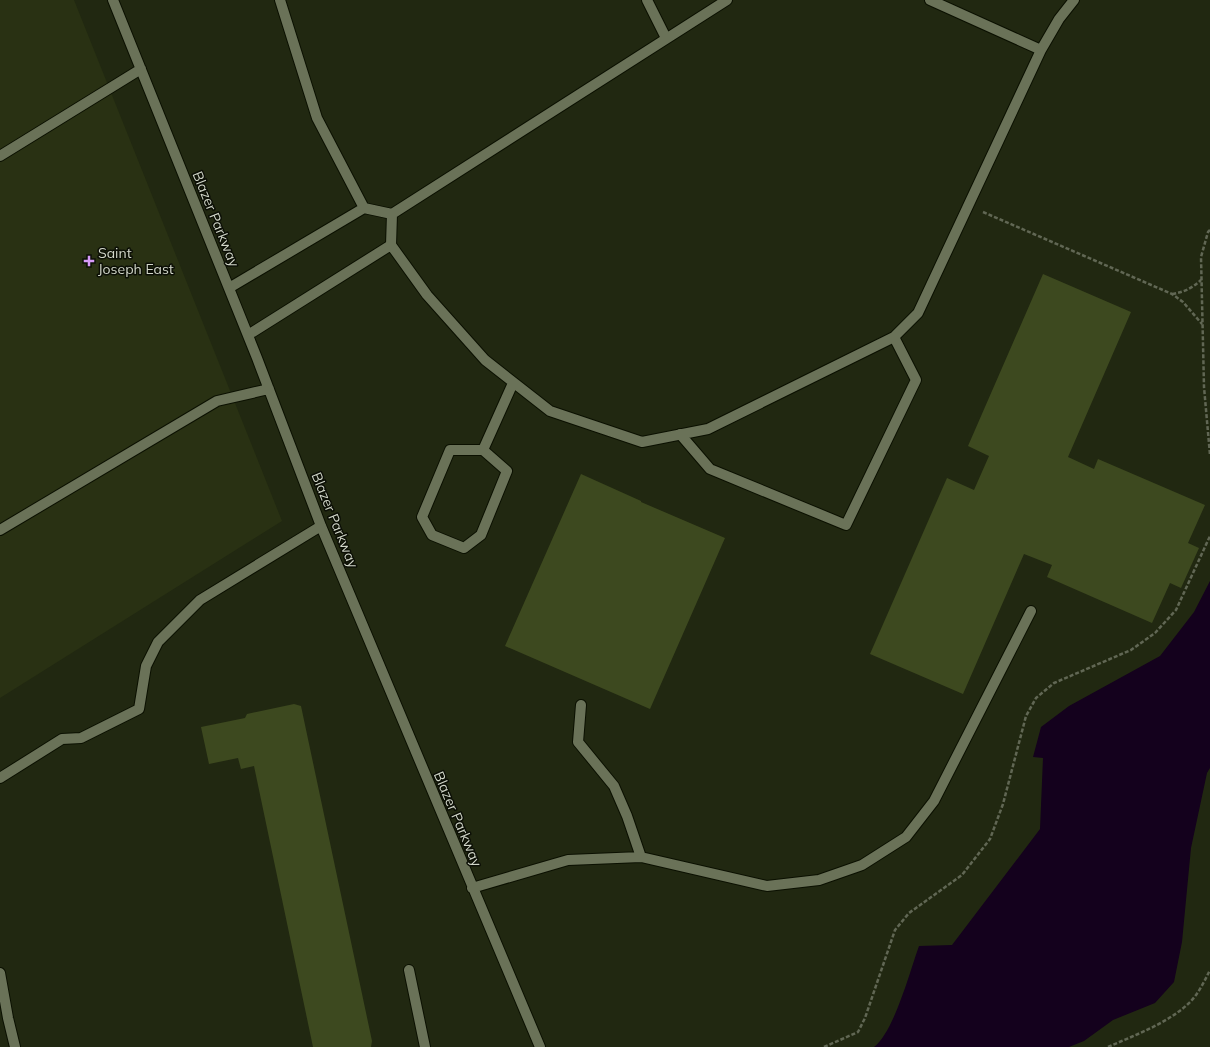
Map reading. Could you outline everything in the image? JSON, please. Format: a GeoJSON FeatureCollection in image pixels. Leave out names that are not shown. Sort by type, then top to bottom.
{"type":"FeatureCollection","features":[{"type":"Feature","properties":{"kind":"street","name":"Blazer Parkway"},"geometry":{"type":"LineString","coordinates":[[113,0],[248,335],[321,526],[540,1047]]}},
{"type":"Feature","properties":{"kind":"street"},"geometry":{"type":"LineString","coordinates":[[280,0],[317,118],[364,208]]}},
{"type":"Feature","properties":{"kind":"street"},"geometry":{"type":"LineString","coordinates":[[647,0],[666,38]]}},
{"type":"Feature","properties":{"kind":"street"},"geometry":{"type":"LineString","coordinates":[[229,288],[364,208],[392,214],[727,0]]}},
{"type":"Feature","properties":{"kind":"street"},"geometry":{"type":"LineString","coordinates":[[930,0],[1041,50]]}},
{"type":"Feature","properties":{"kind":"street"},"geometry":{"type":"LineString","coordinates":[[392,214],[391,245],[427,295],[485,360],[550,411],[642,442],[708,429],[894,337],[918,313],[1041,50],[1059,19],[1074,0]]}},
{"type":"Feature","properties":{"kind":"street"},"geometry":{"type":"LineString","coordinates":[[0,156],[140,69]]}},
{"type":"Feature","properties":{"kind":"street"},"geometry":{"type":"LineString","coordinates":[[248,335],[391,245]]}},
{"type":"Feature","properties":{"kind":"street"},"geometry":{"type":"LineString","coordinates":[[680,434],[710,470],[846,525],[916,380],[894,337]]}},
{"type":"Feature","properties":{"kind":"street"},"geometry":{"type":"LineString","coordinates":[[484,450],[513,383]]}},
{"type":"Feature","properties":{"kind":"street"},"geometry":{"type":"LineString","coordinates":[[0,530],[217,401],[269,389]]}},
{"type":"Feature","properties":{"kind":"street"},"geometry":{"type":"LineString","coordinates":[[450,450],[484,450],[507,471],[482,535],[464,548],[432,536],[422,517],[450,450]]}},
{"type":"Feature","properties":{"kind":"street"},"geometry":{"type":"LineString","coordinates":[[0,778],[62,739],[81,738],[139,709],[146,666],[158,642],[200,600],[321,526]]}},
{"type":"Feature","properties":{"kind":"street"},"geometry":{"type":"LineString","coordinates":[[472,888],[568,860],[641,857],[767,886],[819,880],[862,865],[906,837],[934,801],[1031,611]]}},
{"type":"Feature","properties":{"kind":"street"},"geometry":{"type":"LineString","coordinates":[[581,705],[578,742],[614,786],[627,816],[641,857]]}},
{"type":"Feature","properties":{"kind":"street"},"geometry":{"type":"LineString","coordinates":[[409,970],[425,1047]]}},
{"type":"Feature","properties":{"kind":"street"},"geometry":{"type":"LineString","coordinates":[[0,973],[15,1047]]}},
{"type":"Feature","properties":{"kind":"path"},"geometry":{"type":"LineString","coordinates":[[968,206],[1172,294],[1183,302],[1202,324]]}},
{"type":"Feature","properties":{"kind":"path"},"geometry":{"type":"LineString","coordinates":[[1210,230],[1208,232],[1201,257],[1204,387],[1210,455]]}},
{"type":"Feature","properties":{"kind":"path"},"geometry":{"type":"LineString","coordinates":[[1172,294],[1182,293],[1193,288],[1202,280]]}},
{"type":"Feature","properties":{"kind":"path"},"geometry":{"type":"LineString","coordinates":[[824,1047],[858,1032],[865,1018],[895,930],[909,912],[962,875],[990,839],[1003,804],[1026,716],[1036,698],[1054,683],[1131,650],[1155,634],[1176,610],[1210,536]]}},
{"type":"Feature","properties":{"kind":"path"},"geometry":{"type":"LineString","coordinates":[[1108,1047],[1161,1022],[1188,1004],[1199,992],[1210,970]]}},
{"type":"Feature","properties":{"kind":"shaded area","name":"Saint Joseph East"},"geometry":{"type":"Polygon","coordinates":[[[0,0],[74,0],[282,521],[0,698],[0,0]]]}},
{"type":"Feature","properties":{"kind":"shaded area"},"geometry":{"type":"Polygon","coordinates":[[[1210,581],[1210,768],[1207,773],[1191,848],[1182,942],[1174,982],[1155,1003],[1113,1020],[1084,1041],[1069,1047],[874,1047],[881,1039],[895,1015],[919,946],[952,945],[1040,829],[1043,758],[1033,757],[1041,727],[1069,706],[1160,656],[1194,612],[1210,581]]]}},
{"type":"Feature","properties":{"kind":"building"},"geometry":{"type":"Polygon","coordinates":[[[1043,274],[1131,312],[1068,457],[1094,469],[1098,459],[1205,505],[1188,543],[1199,548],[1181,588],[1170,583],[1152,623],[1047,577],[1052,565],[1024,554],[963,694],[870,654],[947,478],[974,490],[989,456],[968,446],[1043,274]]]}},
{"type":"Feature","properties":{"kind":"building"},"geometry":{"type":"Polygon","coordinates":[[[581,474],[641,502],[725,538],[650,709],[505,646],[581,474]]]}},
{"type":"Feature","properties":{"kind":"building"},"geometry":{"type":"Polygon","coordinates":[[[294,704],[301,706],[372,1041],[371,1047],[313,1047],[254,766],[241,769],[238,758],[209,764],[201,727],[245,718],[247,714],[294,704]]]}},
{"type":"Feature","properties":{"kind":"place","name":"Saint Joseph East"},"geometry":{"type":"Point","coordinates":[89,261]}}]}
